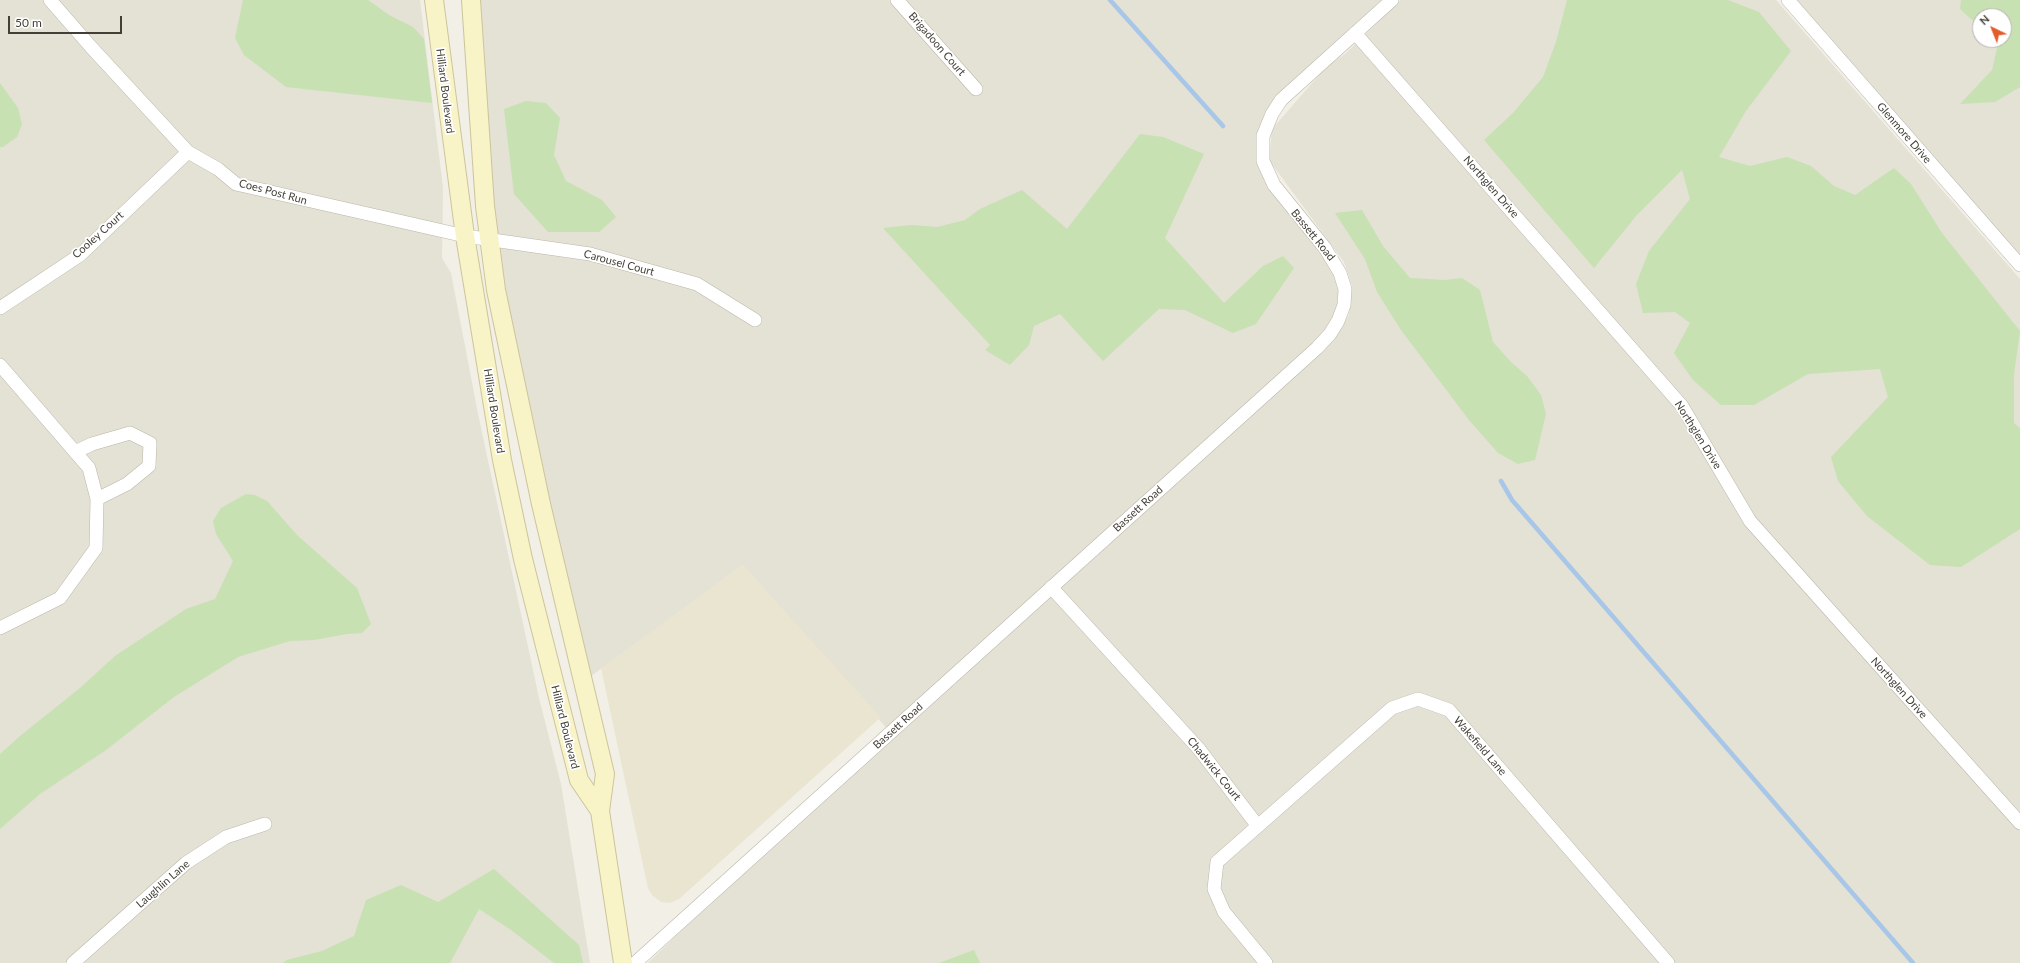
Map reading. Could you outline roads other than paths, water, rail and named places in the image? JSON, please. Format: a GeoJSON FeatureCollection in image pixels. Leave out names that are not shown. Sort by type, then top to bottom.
{"type":"FeatureCollection","features":[{"type":"Feature","properties":{"kind":"main road","name":"Hilliard Boulevard"},"geometry":{"type":"LineString","coordinates":[[434,0],[468,236],[502,455],[523,559],[579,780],[600,811]]}},
{"type":"Feature","properties":{"kind":"main road","name":"Hilliard Boulevard"},"geometry":{"type":"LineString","coordinates":[[471,0],[489,240],[496,290],[541,504],[604,774],[600,811],[623,963]]}},
{"type":"Feature","properties":{"kind":"street","name":"Coes Post Run"},"geometry":{"type":"LineString","coordinates":[[50,0],[91,47],[188,152],[218,169],[236,184],[468,236]]}},
{"type":"Feature","properties":{"kind":"street","name":"Brigadoon Court"},"geometry":{"type":"LineString","coordinates":[[898,0],[976,89]]}},
{"type":"Feature","properties":{"kind":"street","name":"Bassett Road"},"geometry":{"type":"LineString","coordinates":[[635,963],[1317,348],[1330,334],[1338,321],[1345,297],[1340,273],[1325,248],[1274,186],[1265,167],[1262,146],[1263,136],[1269,120],[1281,100],[1392,0]]}},
{"type":"Feature","properties":{"kind":"street","name":"Glenmore Drive"},"geometry":{"type":"LineString","coordinates":[[1788,0],[2020,265]]}},
{"type":"Feature","properties":{"kind":"street","name":"Northglen Drive"},"geometry":{"type":"LineString","coordinates":[[1355,33],[1682,406],[1750,521],[2020,823]]}},
{"type":"Feature","properties":{"kind":"street","name":"Cooley Court"},"geometry":{"type":"LineString","coordinates":[[0,308],[80,255],[188,152]]}},
{"type":"Feature","properties":{"kind":"street","name":"Carousel Court"},"geometry":{"type":"LineString","coordinates":[[468,236],[590,254],[696,284],[755,320]]}},
{"type":"Feature","properties":{"kind":"street"},"geometry":{"type":"LineString","coordinates":[[0,365],[89,468],[97,499],[96,548],[60,598],[0,628]]}},
{"type":"Feature","properties":{"kind":"street"},"geometry":{"type":"LineString","coordinates":[[75,452],[92,444],[130,433],[150,444],[149,466],[127,484],[97,499]]}},
{"type":"Feature","properties":{"kind":"street","name":"Chadwick Court"},"geometry":{"type":"LineString","coordinates":[[1051,587],[1199,748],[1257,825]]}},
{"type":"Feature","properties":{"kind":"street","name":"Wakefield Lane"},"geometry":{"type":"LineString","coordinates":[[1257,825],[1392,708],[1418,699],[1449,710],[1668,963]]}},
{"type":"Feature","properties":{"kind":"street","name":"Laughlin Lane"},"geometry":{"type":"LineString","coordinates":[[73,963],[186,863],[226,837],[265,824]]}},
{"type":"Feature","properties":{"kind":"street"},"geometry":{"type":"LineString","coordinates":[[1257,825],[1217,862],[1214,889],[1224,912],[1266,963]]}},
{"type":"Feature","properties":{"kind":"waterway"},"geometry":{"type":"LineString","coordinates":[[1110,0],[1223,126]]}},
{"type":"Feature","properties":{"kind":"waterway"},"geometry":{"type":"LineString","coordinates":[[1501,481],[1512,500],[1913,963]]}}]}
